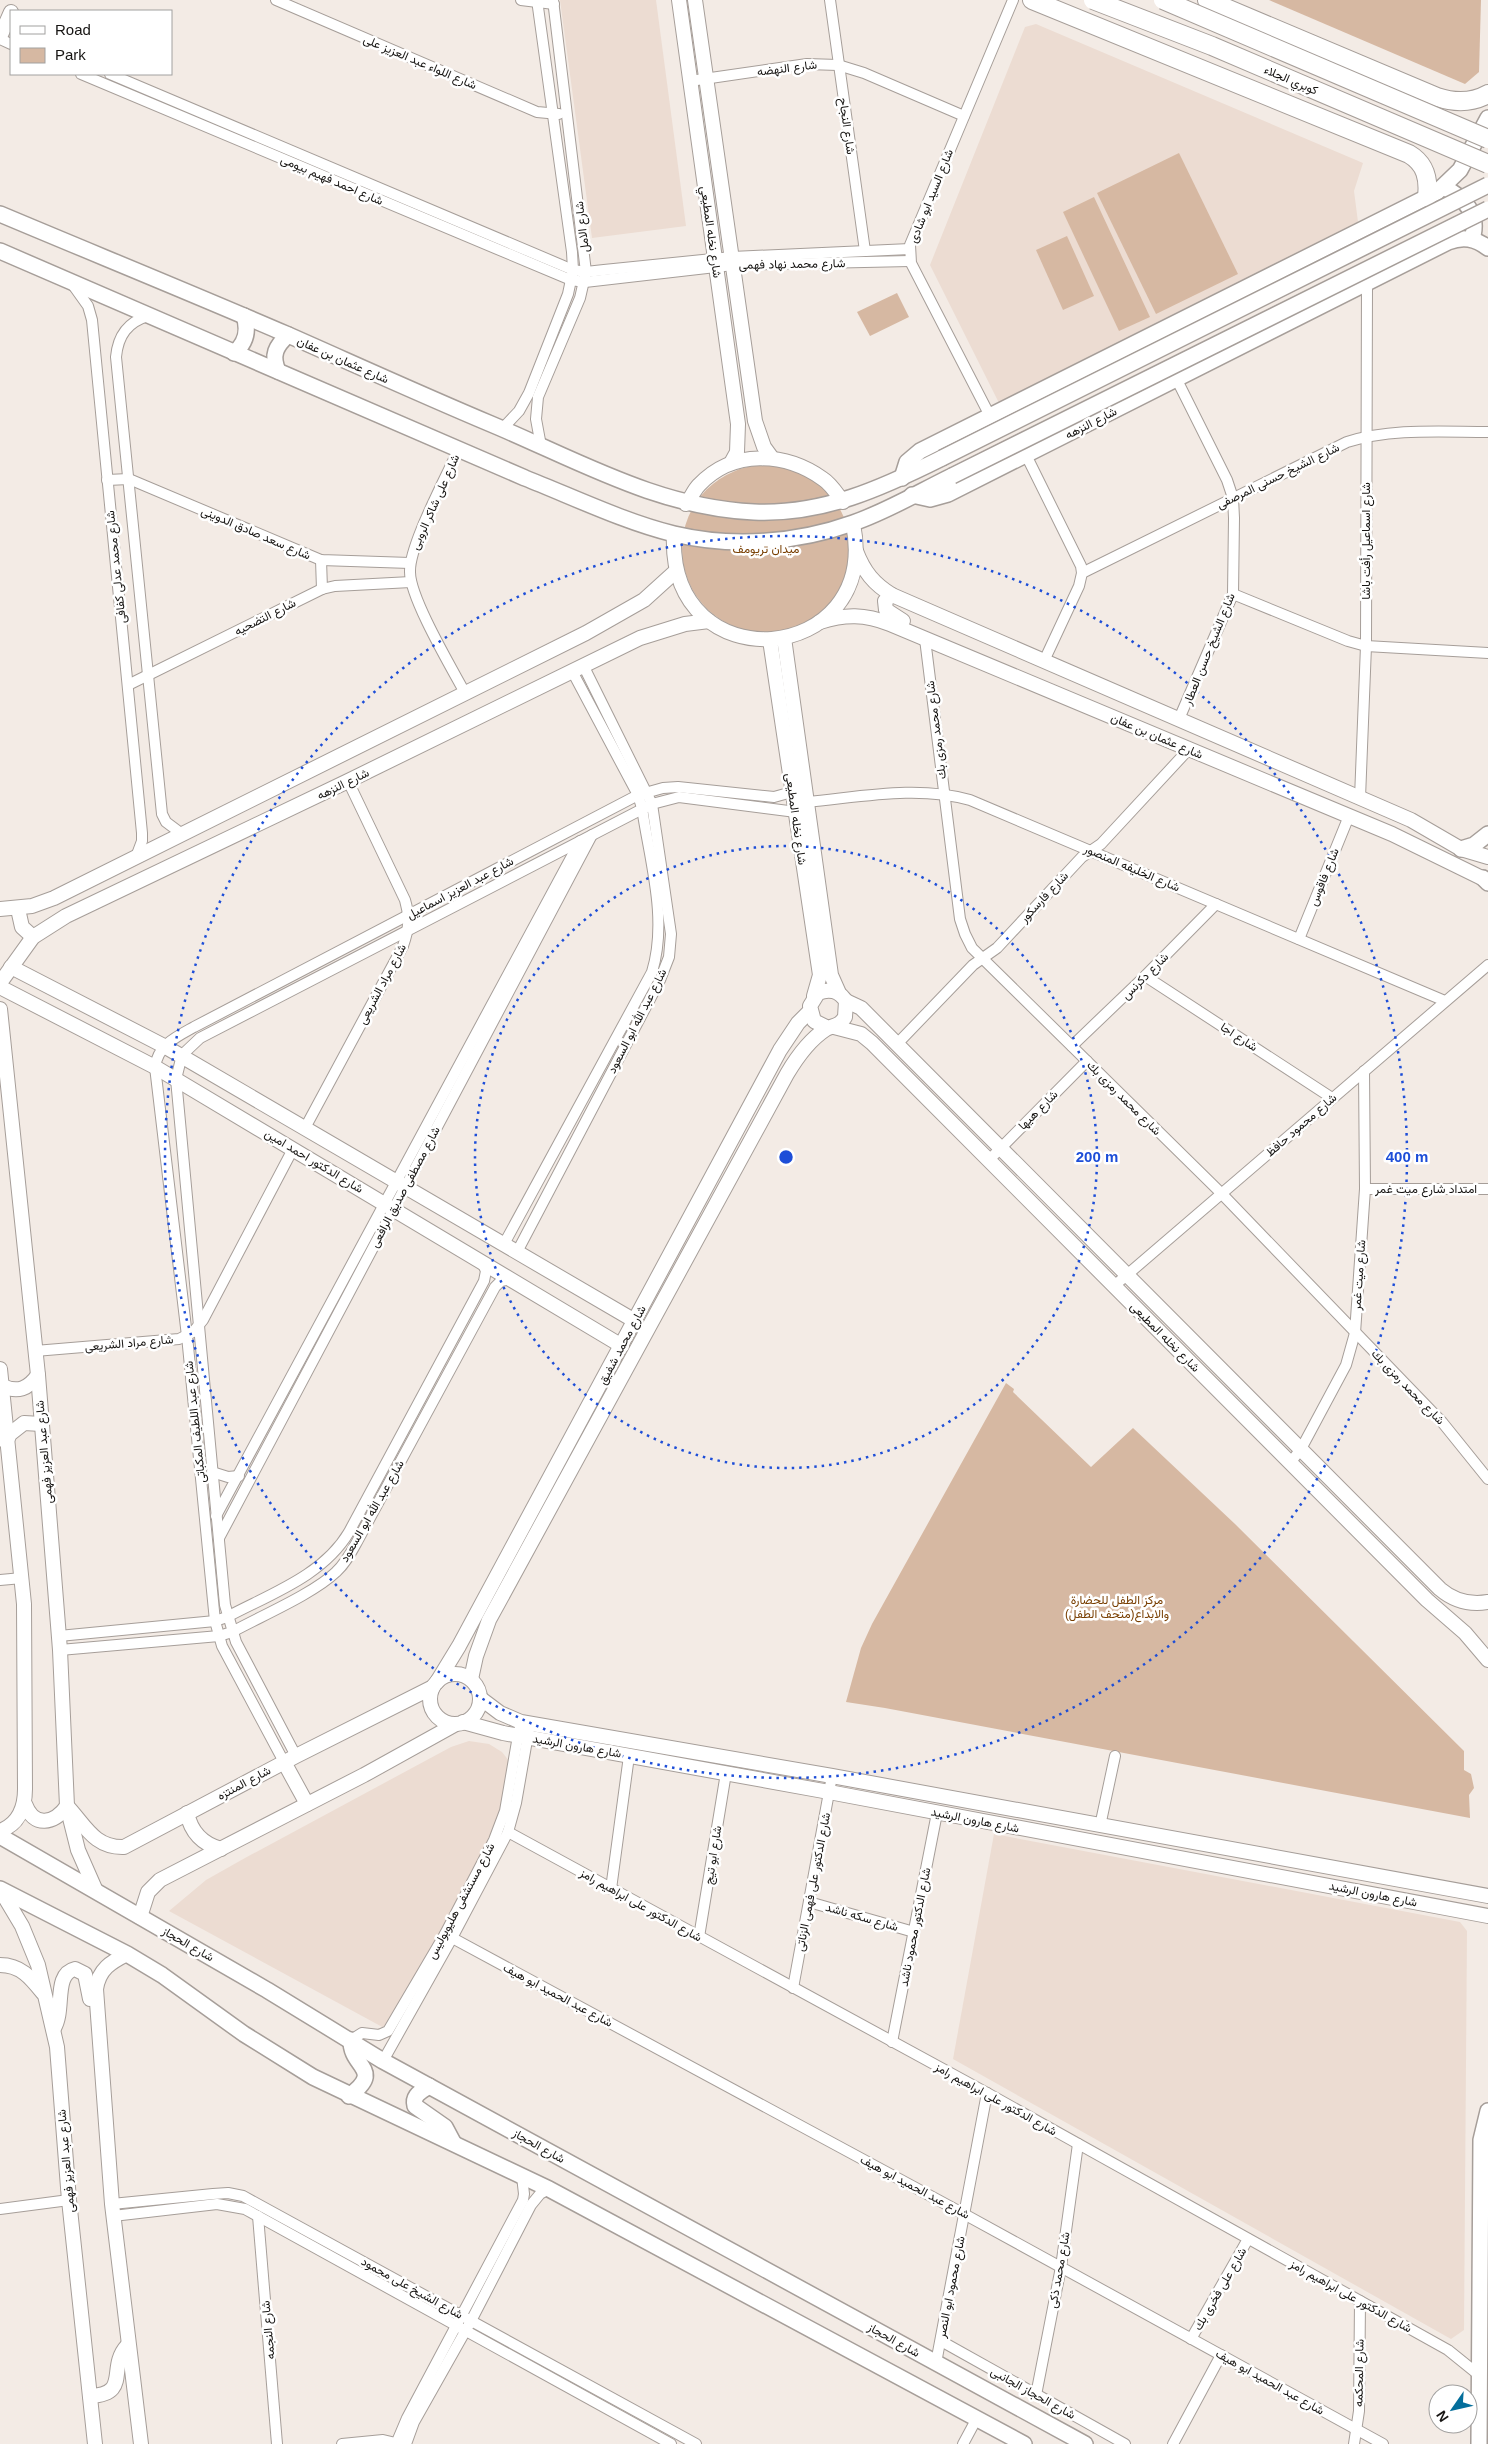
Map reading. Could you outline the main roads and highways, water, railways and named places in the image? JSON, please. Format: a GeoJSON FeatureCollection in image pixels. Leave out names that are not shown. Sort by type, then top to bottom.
{"type":"FeatureCollection","features":[{"type":"Feature","properties":{"kind":"highway"},"geometry":{"type":"LineString","coordinates":[[1032,0],[1378,140],[1418,161],[1427,176],[1427,197]]}},
{"type":"Feature","properties":{"kind":"highway","name":"كوبري الجلاء"},"geometry":{"type":"LineString","coordinates":[[1093,0],[1212,46],[1488,164]]}},
{"type":"Feature","properties":{"kind":"highway","name":"كوبري الجلاء"},"geometry":{"type":"LineString","coordinates":[[1163,0],[1488,139]]}},
{"type":"Feature","properties":{"kind":"highway"},"geometry":{"type":"LineString","coordinates":[[1207,0],[1400,82],[1450,100],[1474,100],[1488,94]]}},
{"type":"Feature","properties":{"kind":"highway"},"geometry":{"type":"LineString","coordinates":[[1378,140],[1396,129],[1403,117],[1406,103],[1400,82]]}},
{"type":"Feature","properties":{"kind":"main road"},"geometry":{"type":"LineString","coordinates":[[902,478],[904,469],[913,456],[1427,197],[1443,187],[1460,170],[1488,118]]}},
{"type":"Feature","properties":{"kind":"main road"},"geometry":{"type":"LineString","coordinates":[[902,478],[1488,185]]}},
{"type":"Feature","properties":{"kind":"main road"},"geometry":{"type":"LineString","coordinates":[[1443,187],[1462,198],[1471,210],[1475,224],[1472,239],[1488,248]]}},
{"type":"Feature","properties":{"kind":"main road"},"geometry":{"type":"LineString","coordinates":[[912,496],[1488,209]]}},
{"type":"Feature","properties":{"kind":"main road","name":"شارع عثمان بن عفان"},"geometry":{"type":"LineString","coordinates":[[0,214],[244,316],[654,494],[686,504],[756,512],[804,510],[843,502],[902,478]]}},
{"type":"Feature","properties":{"kind":"main road","name":"شارع النزهه"},"geometry":{"type":"LineString","coordinates":[[278,372],[595,506],[674,534],[718,541],[760,542],[809,536],[852,524],[912,496],[940,498],[1448,242],[1459,239],[1472,239]]}},
{"type":"Feature","properties":{"kind":"main road"},"geometry":{"type":"LineString","coordinates":[[0,250],[71,283],[278,372]]}},
{"type":"Feature","properties":{"kind":"main road"},"geometry":{"type":"LineString","coordinates":[[234,353],[242,345],[246,334],[244,316]]}},
{"type":"Feature","properties":{"kind":"main road"},"geometry":{"type":"LineString","coordinates":[[278,372],[274,364],[274,354],[278,345],[288,335]]}},
{"type":"Feature","properties":{"kind":"main road"},"geometry":{"type":"LineString","coordinates":[[1461,849],[1474,845],[1488,834]]}},
{"type":"Feature","properties":{"kind":"main road","name":"شارع الحجاز"},"geometry":{"type":"LineString","coordinates":[[0,1836],[351,2040],[383,2061],[1085,2444]]}},
{"type":"Feature","properties":{"kind":"main road"},"geometry":{"type":"LineString","coordinates":[[0,1889],[127,1954],[162,1975],[278,2056],[349,2096],[453,2142],[549,2189],[758,2303],[1024,2444]]}},
{"type":"Feature","properties":{"kind":"main road"},"geometry":{"type":"LineString","coordinates":[[349,2096],[363,2085],[366,2076],[364,2068],[352,2049],[351,2040]]}},
{"type":"Feature","properties":{"kind":"main road"},"geometry":{"type":"LineString","coordinates":[[429,2086],[416,2095],[413,2100],[414,2106],[445,2127],[453,2142]]}},
{"type":"Feature","properties":{"kind":"main road"},"geometry":{"type":"LineString","coordinates":[[1479,2444],[1481,2140],[1488,2111]]}},
{"type":"Feature","properties":{"kind":"park label","name":"ميدان تريومف"},"geometry":{"type":"Point","coordinates":[766,549]}},
{"type":"Feature","properties":{"kind":"park label","name":"مركز الطفل للحضارة والابداع(متحف الطفل)"},"geometry":{"type":"Point","coordinates":[1117,1607]}}]}
